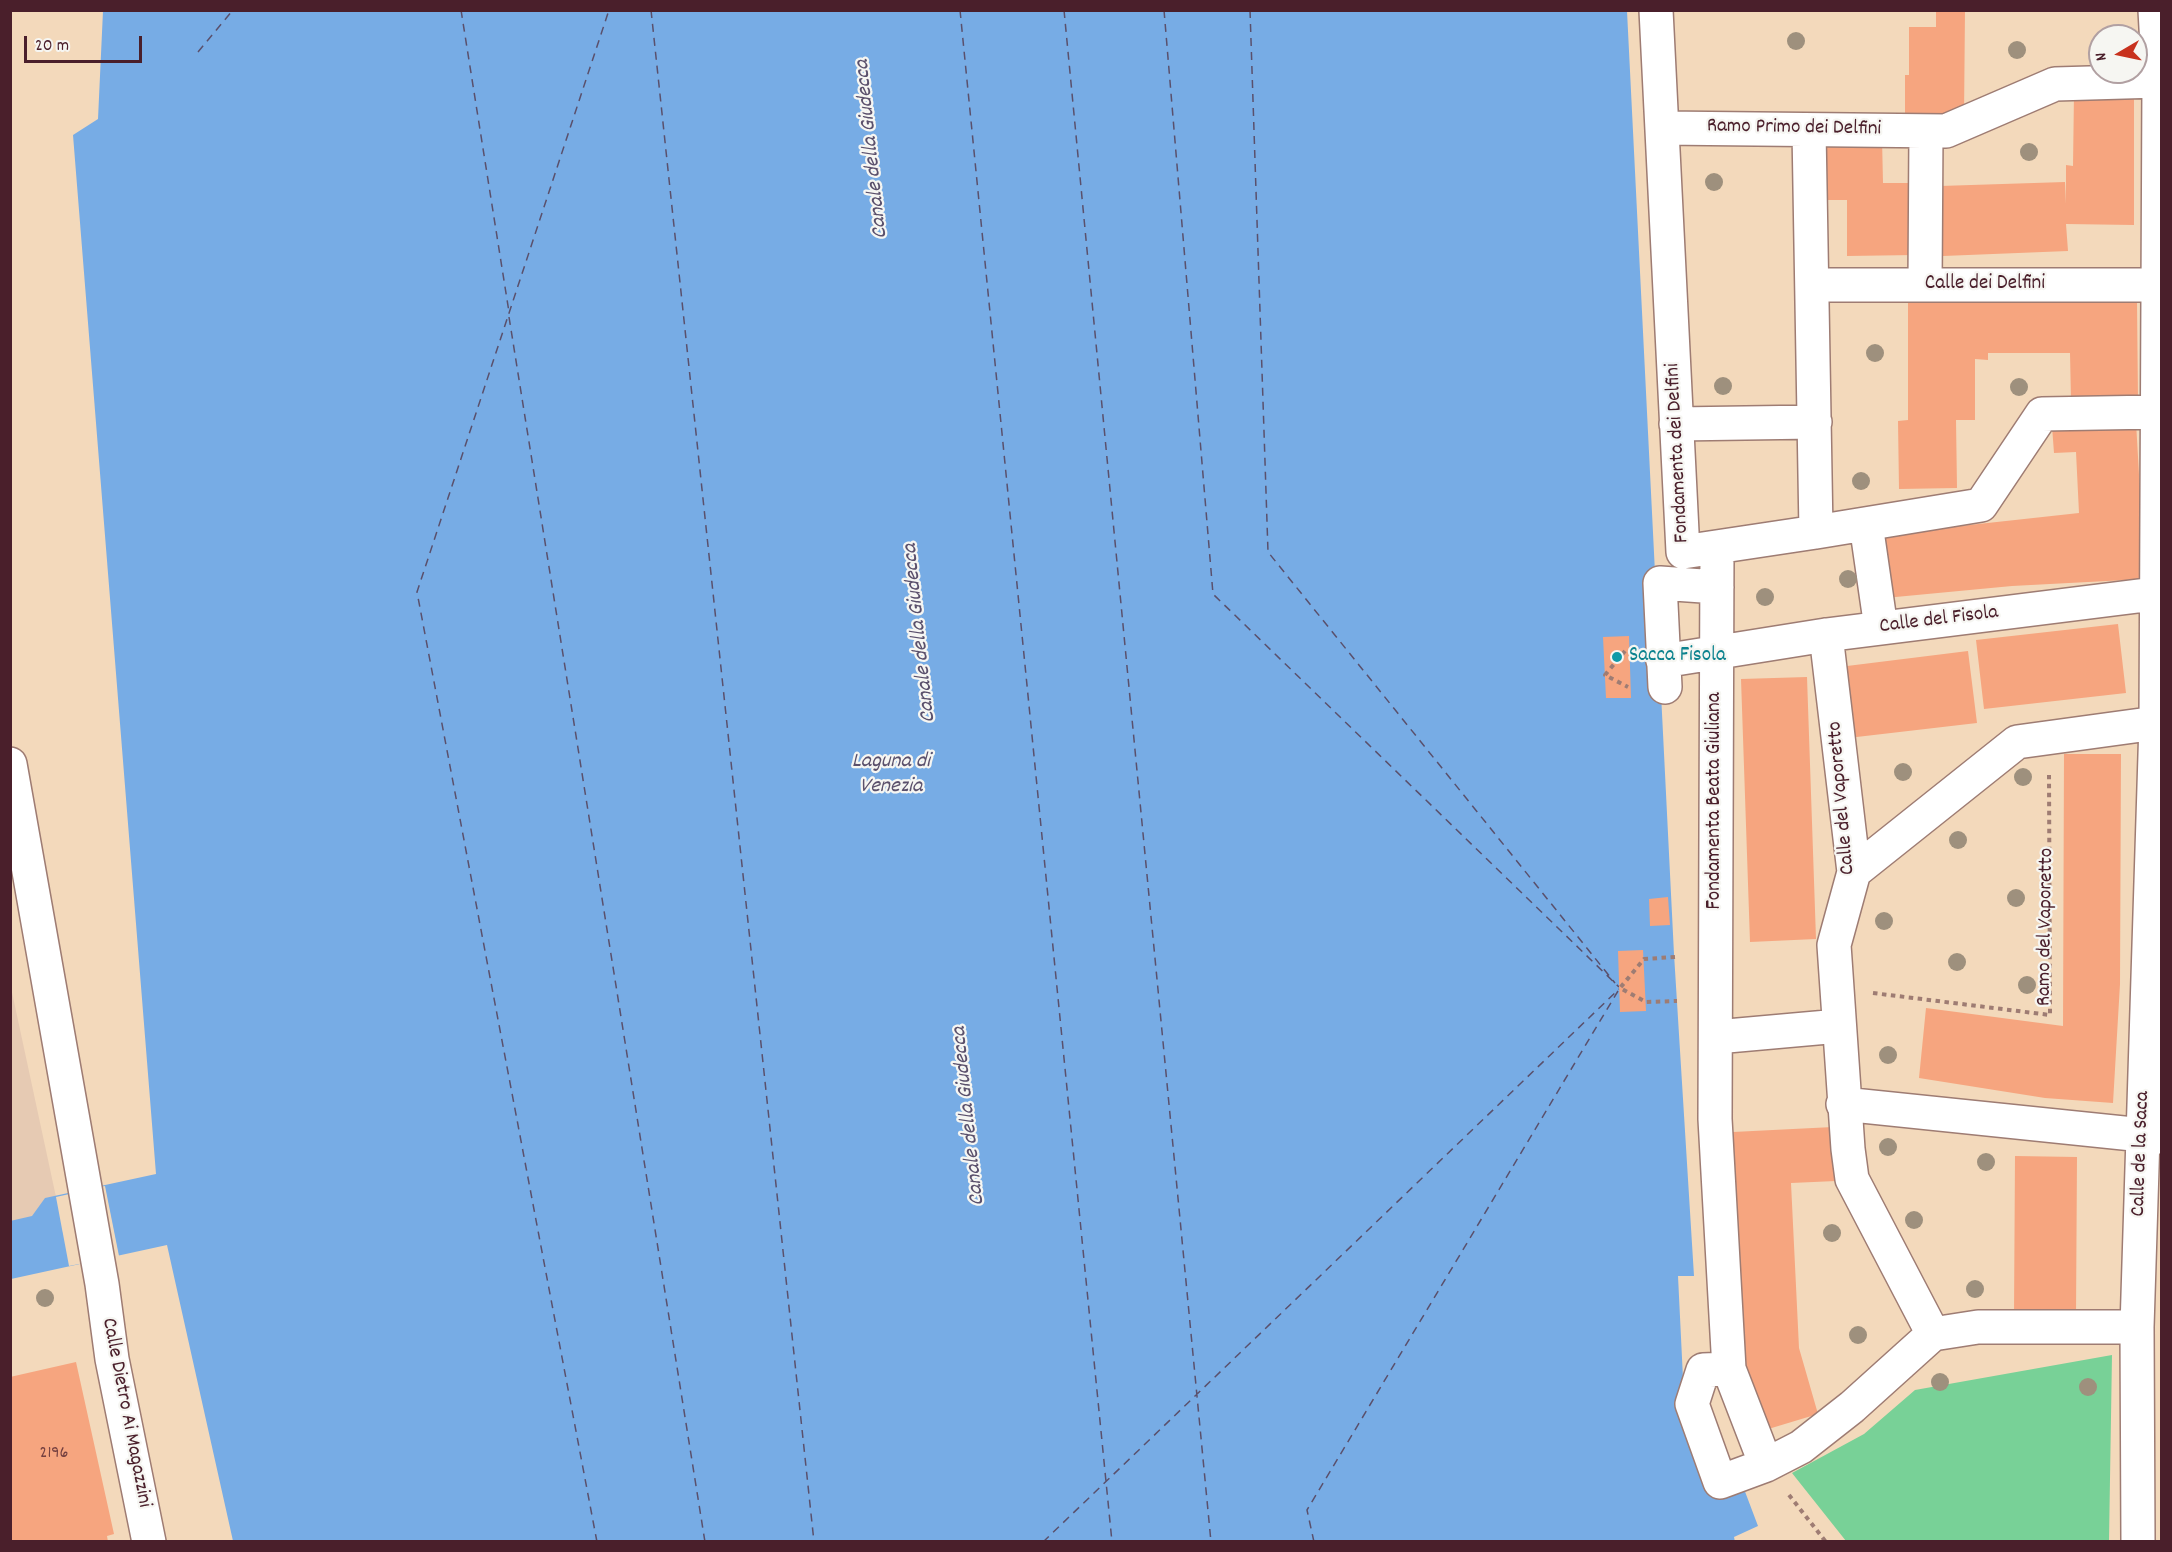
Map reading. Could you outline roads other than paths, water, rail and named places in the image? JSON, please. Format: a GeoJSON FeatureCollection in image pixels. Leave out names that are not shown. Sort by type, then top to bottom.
{"type":"FeatureCollection","features":[{"type":"Feature","properties":{"kind":"street","name":"Fondamenta dei Delfini"},"geometry":{"type":"LineString","coordinates":[[1656,10],[1683,552],[1981,505],[2042,414],[2157,412]]}},
{"type":"Feature","properties":{"kind":"street","name":"Calle de la Saca"},"geometry":{"type":"LineString","coordinates":[[2138,1542],[2137,1327],[2152,1135],[2157,966],[2159,81],[2155,10]]}},
{"type":"Feature","properties":{"kind":"street","name":"Ramo Primo dei Delfini"},"geometry":{"type":"LineString","coordinates":[[1662,128],[1946,131],[2055,84],[2159,81]]}},
{"type":"Feature","properties":{"kind":"street"},"geometry":{"type":"LineString","coordinates":[[1809,130],[1816,532]]}},
{"type":"Feature","properties":{"kind":"street"},"geometry":{"type":"LineString","coordinates":[[1925,285],[1926,131]]}},
{"type":"Feature","properties":{"kind":"street","name":"Calle dei Delfini"},"geometry":{"type":"LineString","coordinates":[[1813,285],[2157,285]]}},
{"type":"Feature","properties":{"kind":"street"},"geometry":{"type":"LineString","coordinates":[[1676,424],[1815,422]]}},
{"type":"Feature","properties":{"kind":"street"},"geometry":{"type":"LineString","coordinates":[[1866,524],[1881,628]]}},
{"type":"Feature","properties":{"kind":"street","name":"Fondamenta Beata Giuliana"},"geometry":{"type":"LineString","coordinates":[[1717,548],[1715,1119],[1729,1369]]}},
{"type":"Feature","properties":{"kind":"street"},"geometry":{"type":"LineString","coordinates":[[1717,651],[1664,674],[1660,583],[1718,587]]}},
{"type":"Feature","properties":{"kind":"street","name":"Calle del Fisola"},"geometry":{"type":"LineString","coordinates":[[1717,651],[2159,593]]}},
{"type":"Feature","properties":{"kind":"street","name":"Calle del Vaporetto"},"geometry":{"type":"LineString","coordinates":[[1826,635],[1854,872],[1834,945],[1844,1109],[1852,1179],[1933,1334]]}},
{"type":"Feature","properties":{"kind":"street"},"geometry":{"type":"LineString","coordinates":[[1854,872],[2017,742],[2156,723]]}},
{"type":"Feature","properties":{"kind":"street","name":"Calle Dietro Ai Magazzini"},"geometry":{"type":"LineString","coordinates":[[10,764],[102,1284],[112,1359],[149,1542]]}},
{"type":"Feature","properties":{"kind":"street"},"geometry":{"type":"LineString","coordinates":[[10,853],[30,883]]}},
{"type":"Feature","properties":{"kind":"street"},"geometry":{"type":"LineString","coordinates":[[1716,1037],[1839,1026]]}},
{"type":"Feature","properties":{"kind":"street"},"geometry":{"type":"LineString","coordinates":[[1844,1109],[2152,1135]]}},
{"type":"Feature","properties":{"kind":"street"},"geometry":{"type":"LineString","coordinates":[[1766,1465],[1729,1369],[1703,1370],[1692,1404],[1720,1482],[1766,1465],[1801,1447],[1852,1407],[1933,1334],[1978,1327],[2137,1327]]}},
{"type":"Feature","properties":{"kind":"water","name":"Laguna di Venezia"},"geometry":{"type":"Polygon","coordinates":[[[103,11],[1627,11],[1674,954],[1694,1276],[1678,1276],[1684,1399],[1741,1481],[1758,1526],[1734,1537],[1735,1542],[233,1541],[167,1245],[11,1279],[10,1221],[32,1216],[45,1198],[156,1174],[73,135],[98,119],[103,11]]]}},
{"type":"Feature","properties":{"kind":"place","name":"Sacca Fisola"},"geometry":{"type":"Point","coordinates":[1617,657]}},
{"type":"Feature","properties":{"kind":"water label","name":"Canale della Giudecca"},"geometry":{"type":"Point","coordinates":[873,149]}},
{"type":"Feature","properties":{"kind":"water label","name":"Canale della Giudecca"},"geometry":{"type":"Point","coordinates":[921,633]}},
{"type":"Feature","properties":{"kind":"water label","name":"Canale della Giudecca"},"geometry":{"type":"Point","coordinates":[970,1116]}}]}
